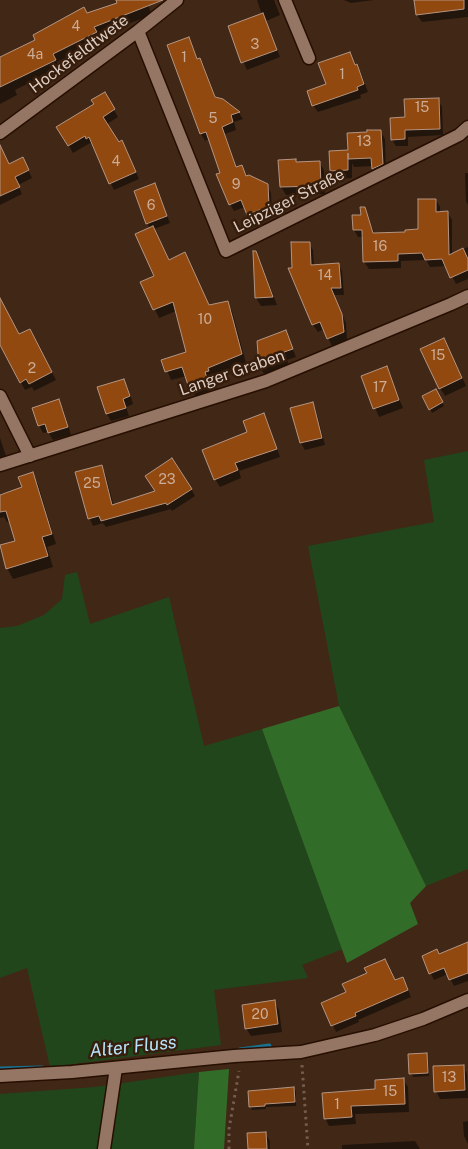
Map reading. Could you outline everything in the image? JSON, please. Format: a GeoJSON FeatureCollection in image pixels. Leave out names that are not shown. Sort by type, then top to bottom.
{"type":"FeatureCollection","features":[{"type":"Feature","properties":{"kind":"street","name":"Hockefeldtwete"},"geometry":{"type":"LineString","coordinates":[[0,133],[177,0]]}},
{"type":"Feature","properties":{"kind":"street"},"geometry":{"type":"LineString","coordinates":[[285,0],[309,58]]}},
{"type":"Feature","properties":{"kind":"street","name":"Leipziger Straße"},"geometry":{"type":"LineString","coordinates":[[138,31],[226,251],[459,135],[468,127]]}},
{"type":"Feature","properties":{"kind":"street","name":"Langer Graben"},"geometry":{"type":"LineString","coordinates":[[0,465],[266,381],[468,296]]}},
{"type":"Feature","properties":{"kind":"street"},"geometry":{"type":"LineString","coordinates":[[0,396],[30,456]]}},
{"type":"Feature","properties":{"kind":"street"},"geometry":{"type":"LineString","coordinates":[[0,1076],[72,1072],[237,1055],[301,1052],[375,1035],[423,1019],[468,1000]]}},
{"type":"Feature","properties":{"kind":"street"},"geometry":{"type":"LineString","coordinates":[[104,1149],[116,1068]]}},
{"type":"Feature","properties":{"kind":"path"},"geometry":{"type":"LineString","coordinates":[[301,1052],[308,1149]]}},
{"type":"Feature","properties":{"kind":"path"},"geometry":{"type":"LineString","coordinates":[[228,1149],[237,1055]]}},
{"type":"Feature","properties":{"kind":"green space"},"geometry":{"type":"Polygon","coordinates":[[[468,451],[468,869],[426,886],[339,706],[308,546],[434,522],[424,460],[468,451]]]}},
{"type":"Feature","properties":{"kind":"green space"},"geometry":{"type":"Polygon","coordinates":[[[77,572],[90,624],[169,597],[204,746],[262,729],[343,949],[302,965],[308,978],[214,990],[221,1045],[50,1067],[27,968],[0,978],[0,628],[17,626],[44,615],[62,599],[65,575],[77,572]]]}},
{"type":"Feature","properties":{"kind":"green space"},"geometry":{"type":"Polygon","coordinates":[[[339,706],[426,886],[410,903],[418,924],[347,963],[262,729],[339,706]]]}},
{"type":"Feature","properties":{"kind":"green space"},"geometry":{"type":"Polygon","coordinates":[[[229,1069],[224,1149],[194,1149],[199,1072],[229,1069]]]}},
{"type":"Feature","properties":{"kind":"green space"},"geometry":{"type":"Polygon","coordinates":[[[199,1072],[194,1149],[0,1149],[0,1094],[95,1087],[199,1072]]]}},
{"type":"Feature","properties":{"kind":"building"},"geometry":{"type":"Polygon","coordinates":[[[116,0],[163,0],[94,27],[97,32],[53,54],[56,60],[0,87],[0,57],[35,40],[33,35],[84,7],[87,13],[117,3],[116,0]]]}},
{"type":"Feature","properties":{"kind":"building"},"geometry":{"type":"Polygon","coordinates":[[[414,0],[464,0],[464,9],[416,15],[414,0]]]}},
{"type":"Feature","properties":{"kind":"building"},"geometry":{"type":"Polygon","coordinates":[[[263,13],[277,50],[241,63],[228,26],[263,13]]]}},
{"type":"Feature","properties":{"kind":"building"},"geometry":{"type":"Polygon","coordinates":[[[189,37],[197,59],[200,58],[215,97],[223,99],[240,112],[231,115],[233,122],[222,127],[236,167],[242,165],[246,176],[249,175],[268,184],[269,206],[247,215],[241,200],[229,205],[216,174],[220,173],[206,132],[200,134],[167,45],[189,37]]]}},
{"type":"Feature","properties":{"kind":"building"},"geometry":{"type":"Polygon","coordinates":[[[350,52],[355,65],[357,64],[364,84],[357,87],[358,90],[312,106],[307,91],[326,84],[318,63],[350,52]]]}},
{"type":"Feature","properties":{"kind":"building"},"geometry":{"type":"Polygon","coordinates":[[[105,92],[115,109],[103,117],[119,142],[122,140],[136,172],[109,184],[89,137],[86,139],[85,136],[68,146],[56,127],[94,104],[91,100],[105,92]]]}},
{"type":"Feature","properties":{"kind":"building"},"geometry":{"type":"Polygon","coordinates":[[[439,98],[440,129],[405,130],[405,139],[391,140],[390,118],[405,117],[404,99],[439,98]]]}},
{"type":"Feature","properties":{"kind":"building"},"geometry":{"type":"Polygon","coordinates":[[[381,130],[383,164],[372,169],[371,158],[348,159],[348,170],[330,171],[329,151],[348,150],[347,133],[381,130]]]}},
{"type":"Feature","properties":{"kind":"building"},"geometry":{"type":"Polygon","coordinates":[[[0,145],[9,164],[23,157],[29,170],[15,177],[20,187],[0,196],[0,145]]]}},
{"type":"Feature","properties":{"kind":"building"},"geometry":{"type":"Polygon","coordinates":[[[296,159],[296,162],[320,161],[321,186],[280,187],[278,160],[296,159]]]}},
{"type":"Feature","properties":{"kind":"building"},"geometry":{"type":"Polygon","coordinates":[[[155,183],[167,216],[146,224],[134,191],[155,183]]]}},
{"type":"Feature","properties":{"kind":"building"},"geometry":{"type":"Polygon","coordinates":[[[418,199],[436,199],[436,212],[448,211],[449,255],[463,248],[468,259],[468,270],[450,278],[442,259],[425,260],[422,253],[398,254],[398,261],[363,262],[362,230],[353,230],[352,215],[361,215],[360,207],[365,207],[373,233],[405,232],[405,230],[418,229],[418,199]]]}},
{"type":"Feature","properties":{"kind":"building"},"geometry":{"type":"Polygon","coordinates":[[[153,226],[169,260],[185,252],[209,305],[228,301],[242,354],[208,368],[209,371],[205,372],[208,381],[189,388],[182,367],[165,372],[161,360],[186,352],[173,302],[153,310],[140,282],[154,276],[135,234],[153,226]]]}},
{"type":"Feature","properties":{"kind":"building"},"geometry":{"type":"Polygon","coordinates":[[[291,242],[310,242],[311,265],[339,263],[341,288],[331,288],[342,314],[344,332],[327,339],[320,322],[312,325],[288,268],[292,268],[291,242]]]}},
{"type":"Feature","properties":{"kind":"building"},"geometry":{"type":"Polygon","coordinates":[[[253,251],[256,251],[273,297],[255,298],[253,251]]]}},
{"type":"Feature","properties":{"kind":"building"},"geometry":{"type":"Polygon","coordinates":[[[0,298],[19,334],[30,329],[52,372],[29,384],[26,379],[20,383],[0,345],[0,298]]]}},
{"type":"Feature","properties":{"kind":"building"},"geometry":{"type":"Polygon","coordinates":[[[286,330],[293,349],[284,352],[285,357],[259,367],[257,341],[286,330]]]}},
{"type":"Feature","properties":{"kind":"building"},"geometry":{"type":"Polygon","coordinates":[[[444,338],[462,378],[439,389],[420,349],[444,338]]]}},
{"type":"Feature","properties":{"kind":"building"},"geometry":{"type":"Polygon","coordinates":[[[387,366],[399,400],[373,409],[361,376],[387,366]]]}},
{"type":"Feature","properties":{"kind":"building"},"geometry":{"type":"Polygon","coordinates":[[[124,379],[130,396],[123,399],[126,408],[106,414],[97,387],[124,379]]]}},
{"type":"Feature","properties":{"kind":"building"},"geometry":{"type":"Polygon","coordinates":[[[436,389],[443,402],[429,410],[422,396],[436,389]]]}},
{"type":"Feature","properties":{"kind":"building"},"geometry":{"type":"Polygon","coordinates":[[[59,399],[68,427],[48,433],[45,424],[38,426],[32,408],[59,399]]]}},
{"type":"Feature","properties":{"kind":"building"},"geometry":{"type":"Polygon","coordinates":[[[313,402],[322,438],[300,443],[290,408],[313,402]]]}},
{"type":"Feature","properties":{"kind":"building"},"geometry":{"type":"Polygon","coordinates":[[[264,413],[277,449],[235,463],[238,470],[214,480],[202,450],[247,432],[243,421],[264,413]]]}},
{"type":"Feature","properties":{"kind":"building"},"geometry":{"type":"Polygon","coordinates":[[[172,458],[192,489],[167,505],[166,503],[101,521],[99,516],[88,519],[75,472],[102,465],[112,505],[155,491],[145,476],[172,458]]]}},
{"type":"Feature","properties":{"kind":"building"},"geometry":{"type":"Polygon","coordinates":[[[33,472],[52,534],[42,537],[48,556],[6,569],[0,545],[15,541],[6,511],[0,512],[0,495],[22,487],[18,477],[33,472]]]}},
{"type":"Feature","properties":{"kind":"building"},"geometry":{"type":"Polygon","coordinates":[[[468,942],[468,973],[449,980],[444,968],[429,974],[422,956],[437,949],[439,954],[468,942]]]}},
{"type":"Feature","properties":{"kind":"building"},"geometry":{"type":"Polygon","coordinates":[[[385,959],[395,980],[403,977],[408,990],[355,1013],[356,1016],[331,1026],[321,1003],[346,992],[342,984],[367,973],[364,968],[385,959]]]}},
{"type":"Feature","properties":{"kind":"building"},"geometry":{"type":"Polygon","coordinates":[[[275,1000],[278,1024],[245,1029],[242,1005],[275,1000]]]}},
{"type":"Feature","properties":{"kind":"building"},"geometry":{"type":"Polygon","coordinates":[[[427,1053],[428,1073],[409,1074],[408,1054],[427,1053]]]}},
{"type":"Feature","properties":{"kind":"building"},"geometry":{"type":"Polygon","coordinates":[[[464,1065],[465,1090],[434,1092],[433,1066],[464,1065]]]}},
{"type":"Feature","properties":{"kind":"building"},"geometry":{"type":"Polygon","coordinates":[[[404,1078],[405,1104],[351,1106],[352,1117],[324,1119],[322,1093],[375,1089],[375,1080],[404,1078]]]}},
{"type":"Feature","properties":{"kind":"building"},"geometry":{"type":"Polygon","coordinates":[[[294,1087],[295,1102],[249,1107],[248,1091],[294,1087]]]}},
{"type":"Feature","properties":{"kind":"building"},"geometry":{"type":"Polygon","coordinates":[[[266,1132],[267,1149],[248,1149],[247,1133],[266,1132]]]}},
{"type":"Feature","properties":{"kind":"waterway","name":"Alter Fluss"},"geometry":{"type":"LineString","coordinates":[[240,1050],[269,1046]]}},
{"type":"Feature","properties":{"kind":"waterway","name":"Alter Fluss"},"geometry":{"type":"LineString","coordinates":[[0,1069],[42,1068]]}}]}
